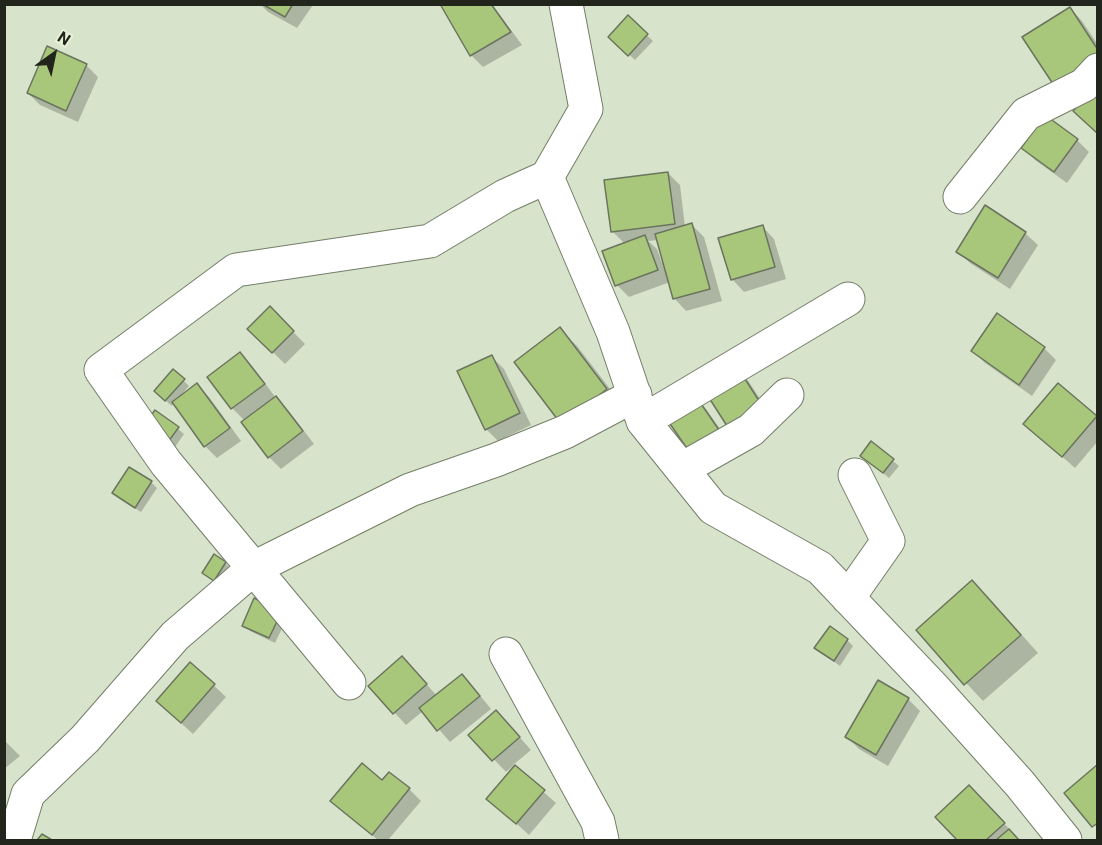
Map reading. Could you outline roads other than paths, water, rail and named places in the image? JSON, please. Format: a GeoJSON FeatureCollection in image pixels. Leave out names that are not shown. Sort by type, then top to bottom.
{"type":"FeatureCollection","features":[{"type":"Feature","properties":{"kind":"street"},"geometry":{"type":"LineString","coordinates":[[349,683],[166,463],[101,370],[236,270],[430,241],[505,196],[547,177],[586,109],[566,4]]}},
{"type":"Feature","properties":{"kind":"street"},"geometry":{"type":"LineString","coordinates":[[960,197],[1026,114],[1084,85],[1098,70]]}},
{"type":"Feature","properties":{"kind":"street"},"geometry":{"type":"LineString","coordinates":[[547,177],[613,332],[639,408],[680,467],[713,508],[820,568],[932,686],[1020,784],[1065,840]]}},
{"type":"Feature","properties":{"kind":"street"},"geometry":{"type":"LineString","coordinates":[[14,840],[28,794],[84,739],[175,636],[254,568],[410,490],[496,460],[565,432],[639,408],[848,299]]}},
{"type":"Feature","properties":{"kind":"street"},"geometry":{"type":"LineString","coordinates":[[680,467],[689,465],[751,430],[787,395]]}},
{"type":"Feature","properties":{"kind":"street"},"geometry":{"type":"LineString","coordinates":[[848,598],[888,541],[855,475]]}},
{"type":"Feature","properties":{"kind":"street"},"geometry":{"type":"LineString","coordinates":[[506,654],[598,822],[602,840]]}}]}
